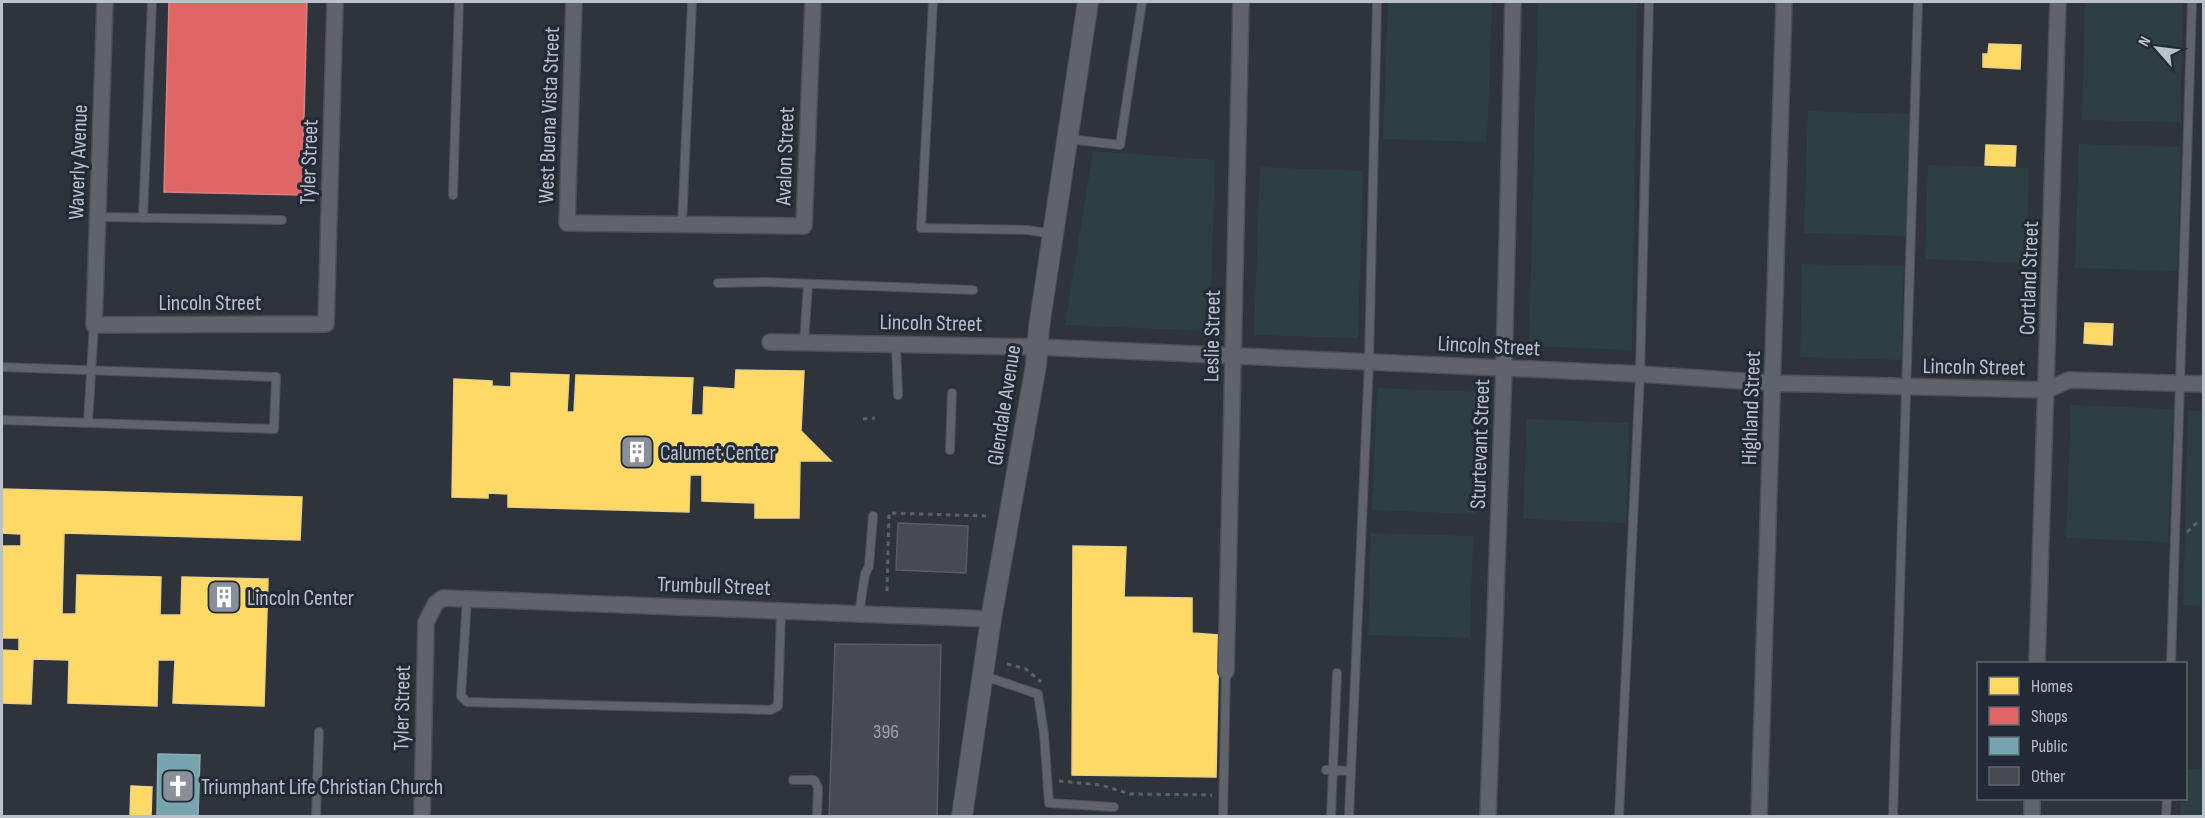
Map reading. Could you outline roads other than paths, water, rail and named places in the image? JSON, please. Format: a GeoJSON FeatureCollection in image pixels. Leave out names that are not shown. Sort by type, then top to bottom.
{"type":"FeatureCollection","features":[{"type":"Feature","properties":{"kind":"street","name":"Waverly Avenue"},"geometry":{"type":"LineString","coordinates":[[94,325],[105,2]]}},
{"type":"Feature","properties":{"kind":"street","name":"Tyler Street"},"geometry":{"type":"LineString","coordinates":[[326,324],[335,2]]}},
{"type":"Feature","properties":{"kind":"street","name":"West Buena Vista Street"},"geometry":{"type":"LineString","coordinates":[[574,2],[567,223],[682,224]]}},
{"type":"Feature","properties":{"kind":"street","name":"Avalon Street"},"geometry":{"type":"LineString","coordinates":[[682,224],[804,226],[813,2]]}},
{"type":"Feature","properties":{"kind":"street","name":"Glendale Avenue"},"geometry":{"type":"LineString","coordinates":[[962,816],[991,620],[1038,347],[1088,2]]}},
{"type":"Feature","properties":{"kind":"street","name":"Leslie Street"},"geometry":{"type":"LineString","coordinates":[[1226,671],[1241,2]]}},
{"type":"Feature","properties":{"kind":"street","name":"Sturtevant Street"},"geometry":{"type":"LineString","coordinates":[[1488,816],[1504,368],[1513,2]]}},
{"type":"Feature","properties":{"kind":"street","name":"Highland Street"},"geometry":{"type":"LineString","coordinates":[[1759,816],[1784,2]]}},
{"type":"Feature","properties":{"kind":"street","name":"Cortland Street"},"geometry":{"type":"LineString","coordinates":[[2037,662],[2058,2]]}},
{"type":"Feature","properties":{"kind":"street","name":"Lincoln Street"},"geometry":{"type":"LineString","coordinates":[[94,325],[326,324]]}},
{"type":"Feature","properties":{"kind":"street","name":"Lincoln Street"},"geometry":{"type":"LineString","coordinates":[[770,342],[1038,347],[1062,350],[1233,355],[1640,374],[1773,383],[2047,390],[2068,380],[2204,384]]}},
{"type":"Feature","properties":{"kind":"street","name":"Trumbull Street"},"geometry":{"type":"LineString","coordinates":[[436,603],[443,598],[467,598],[991,620]]}},
{"type":"Feature","properties":{"kind":"street","name":"Tyler Street"},"geometry":{"type":"LineString","coordinates":[[422,816],[426,622],[436,603]]}},
{"type":"Feature","properties":{"kind":"street"},"geometry":{"type":"LineString","coordinates":[[2032,800],[2032,816]]}},
{"type":"Feature","properties":{"kind":"lane"},"geometry":{"type":"LineString","coordinates":[[142,218],[152,2]]}},
{"type":"Feature","properties":{"kind":"lane"},"geometry":{"type":"LineString","coordinates":[[453,195],[459,2]]}},
{"type":"Feature","properties":{"kind":"lane"},"geometry":{"type":"LineString","coordinates":[[682,224],[692,2]]}},
{"type":"Feature","properties":{"kind":"lane"},"geometry":{"type":"LineString","coordinates":[[933,2],[921,228],[1028,230],[1053,235]]}},
{"type":"Feature","properties":{"kind":"lane"},"geometry":{"type":"LineString","coordinates":[[1067,139],[1120,145],[1142,2]]}},
{"type":"Feature","properties":{"kind":"lane"},"geometry":{"type":"LineString","coordinates":[[1349,816],[1369,362],[1377,2]]}},
{"type":"Feature","properties":{"kind":"lane"},"geometry":{"type":"LineString","coordinates":[[1619,816],[1640,374],[1649,2]]}},
{"type":"Feature","properties":{"kind":"lane"},"geometry":{"type":"LineString","coordinates":[[1893,816],[1918,2]]}},
{"type":"Feature","properties":{"kind":"lane"},"geometry":{"type":"LineString","coordinates":[[2171,662],[2192,2]]}},
{"type":"Feature","properties":{"kind":"lane"},"geometry":{"type":"LineString","coordinates":[[98,217],[282,220]]}},
{"type":"Feature","properties":{"kind":"lane"},"geometry":{"type":"LineString","coordinates":[[718,283],[973,290]]}},
{"type":"Feature","properties":{"kind":"lane"},"geometry":{"type":"LineString","coordinates":[[804,343],[808,284]]}},
{"type":"Feature","properties":{"kind":"lane"},"geometry":{"type":"LineString","coordinates":[[88,422],[94,325]]}},
{"type":"Feature","properties":{"kind":"lane"},"geometry":{"type":"LineString","coordinates":[[896,344],[898,395]]}},
{"type":"Feature","properties":{"kind":"lane"},"geometry":{"type":"LineString","coordinates":[[2,367],[276,377],[274,429],[2,420]]}},
{"type":"Feature","properties":{"kind":"lane"},"geometry":{"type":"LineString","coordinates":[[950,450],[951,393]]}},
{"type":"Feature","properties":{"kind":"lane"},"geometry":{"type":"LineString","coordinates":[[859,614],[865,574],[870,567],[873,516]]}},
{"type":"Feature","properties":{"kind":"lane"},"geometry":{"type":"LineString","coordinates":[[467,598],[460,696],[467,702],[771,710],[778,706],[781,611]]}},
{"type":"Feature","properties":{"kind":"lane"},"geometry":{"type":"LineString","coordinates":[[1223,816],[1226,671]]}},
{"type":"Feature","properties":{"kind":"lane"},"geometry":{"type":"LineString","coordinates":[[1331,816],[1329,770],[1337,673]]}},
{"type":"Feature","properties":{"kind":"lane"},"geometry":{"type":"LineString","coordinates":[[983,676],[1038,694],[1044,734],[1049,803],[1114,807]]}},
{"type":"Feature","properties":{"kind":"lane"},"geometry":{"type":"LineString","coordinates":[[316,816],[319,732]]}},
{"type":"Feature","properties":{"kind":"lane"},"geometry":{"type":"LineString","coordinates":[[1329,770],[1351,771]]}},
{"type":"Feature","properties":{"kind":"lane"},"geometry":{"type":"LineString","coordinates":[[793,780],[814,780],[818,788],[817,816]]}},
{"type":"Feature","properties":{"kind":"lane"},"geometry":{"type":"LineString","coordinates":[[2166,816],[2167,800]]}},
{"type":"Feature","properties":{"kind":"place","name":"Calumet Center"},"geometry":{"type":"Point","coordinates":[637,452]}},
{"type":"Feature","properties":{"kind":"place","name":"Lincoln Center"},"geometry":{"type":"Point","coordinates":[224,597]}},
{"type":"Feature","properties":{"kind":"place","name":"Triumphant Life Christian Church"},"geometry":{"type":"Point","coordinates":[178,786]}}]}
